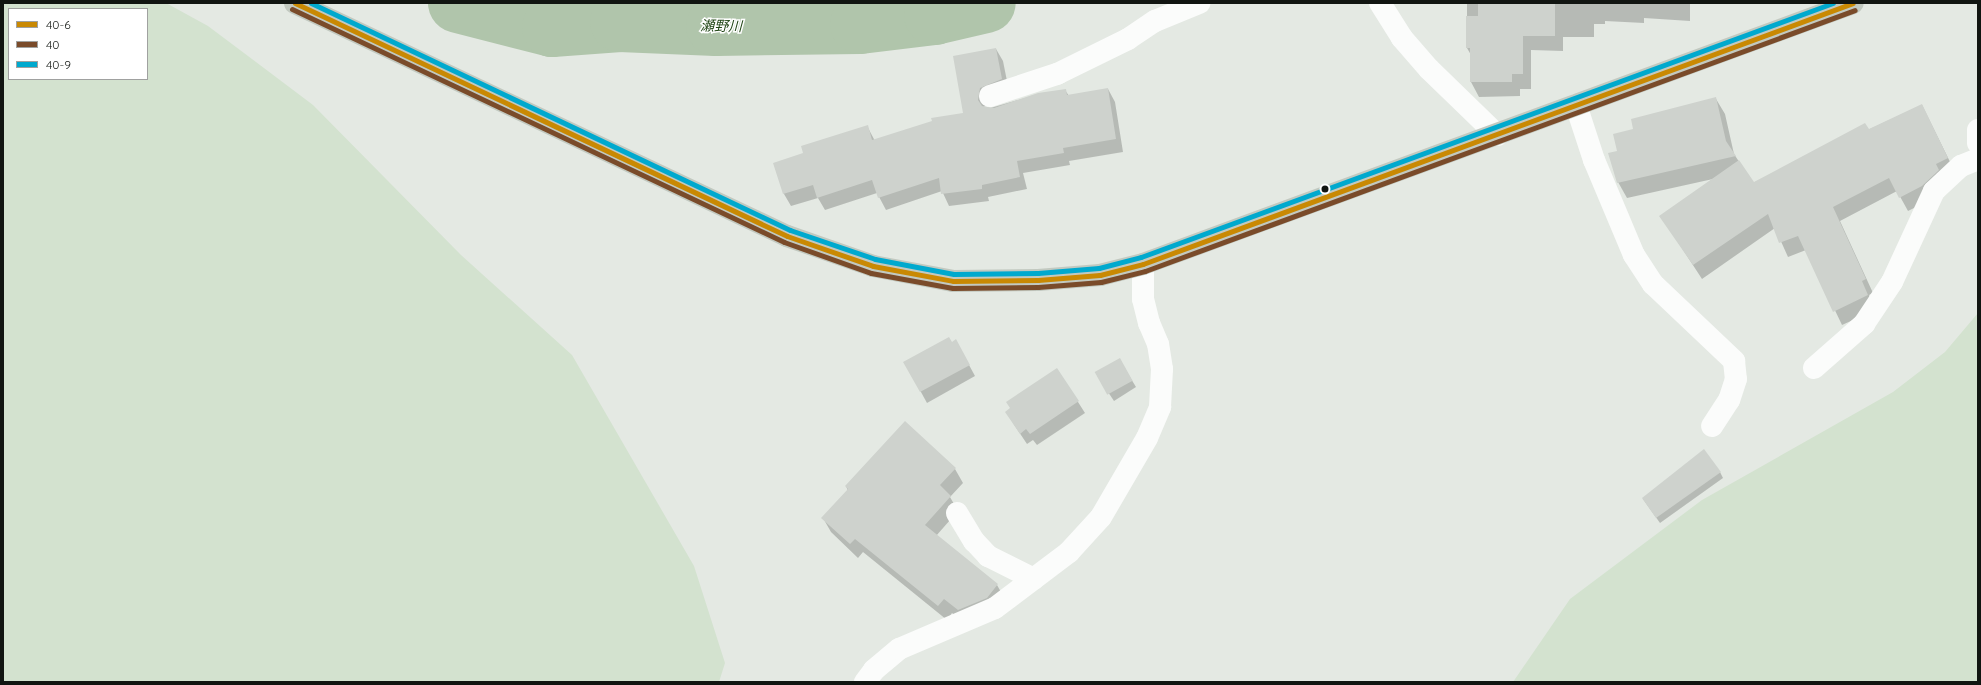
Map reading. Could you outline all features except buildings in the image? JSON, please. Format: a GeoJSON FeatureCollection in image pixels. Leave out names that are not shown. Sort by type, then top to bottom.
{"type":"FeatureCollection","features":[{"type":"Feature","properties":{"kind":"highway"},"geometry":{"type":"LineString","coordinates":[[294,3],[787,236],[873,266],[953,281],[1023,280],[1100,275],[1143,264],[1853,3]]}},
{"type":"Feature","properties":{"kind":"street"},"geometry":{"type":"LineString","coordinates":[[990,96],[1056,74],[1122,42],[1155,21],[1199,3]]}},
{"type":"Feature","properties":{"kind":"street"},"geometry":{"type":"LineString","coordinates":[[1380,3],[1402,38],[1429,69],[1497,135]]}},
{"type":"Feature","properties":{"kind":"street"},"geometry":{"type":"LineString","coordinates":[[1576,105],[1594,160],[1634,255],[1653,284],[1734,360],[1736,379],[1729,400],[1712,426]]}},
{"type":"Feature","properties":{"kind":"street"},"geometry":{"type":"LineString","coordinates":[[1978,130],[1978,143]]}},
{"type":"Feature","properties":{"kind":"street"},"geometry":{"type":"LineString","coordinates":[[1814,368],[1868,318],[1892,282],[1934,191],[1961,166],[1978,159]]}},
{"type":"Feature","properties":{"kind":"street"},"geometry":{"type":"LineString","coordinates":[[865,682],[874,670],[899,649],[995,608],[1070,552],[1101,517],[1147,438],[1160,407],[1162,369],[1158,344],[1149,323],[1143,299],[1143,264]]}},
{"type":"Feature","properties":{"kind":"street"},"geometry":{"type":"LineString","coordinates":[[958,513],[974,541],[988,556],[1034,579]]}},
{"type":"Feature","properties":{"kind":"green space"},"geometry":{"type":"Polygon","coordinates":[[[3,3],[166,3],[208,26],[313,105],[461,255],[572,355],[694,566],[725,663],[719,682],[3,682],[3,3]]]}},
{"type":"Feature","properties":{"kind":"green space"},"geometry":{"type":"Polygon","coordinates":[[[1978,313],[1978,682],[1513,682],[1570,599],[1702,500],[1893,392],[1945,352],[1978,313]]]}},
{"type":"Feature","properties":{"kind":"waterway","name":"瀬野川"},"geometry":{"type":"LineString","coordinates":[[458,3],[552,27],[620,22],[716,26],[860,24],[934,15],[986,3]]}},
{"type":"Feature","properties":{"kind":"transit line","name":"40-6"},"geometry":{"type":"LineString","coordinates":[[295,3],[787,236],[873,266],[953,281],[1038,280],[1100,275],[1143,264],[1853,3]]}},
{"type":"Feature","properties":{"kind":"transit line","name":"40-9"},"geometry":{"type":"LineString","coordinates":[[311,3],[790,230],[875,259],[954,274],[1038,273],[1099,268],[1141,257],[1833,3]]}},
{"type":"Feature","properties":{"kind":"transit line","name":"40"},"geometry":{"type":"LineString","coordinates":[[292,9],[784,242],[871,273],[953,288],[1038,287],[1101,282],[1145,271],[1855,10]]}}]}
